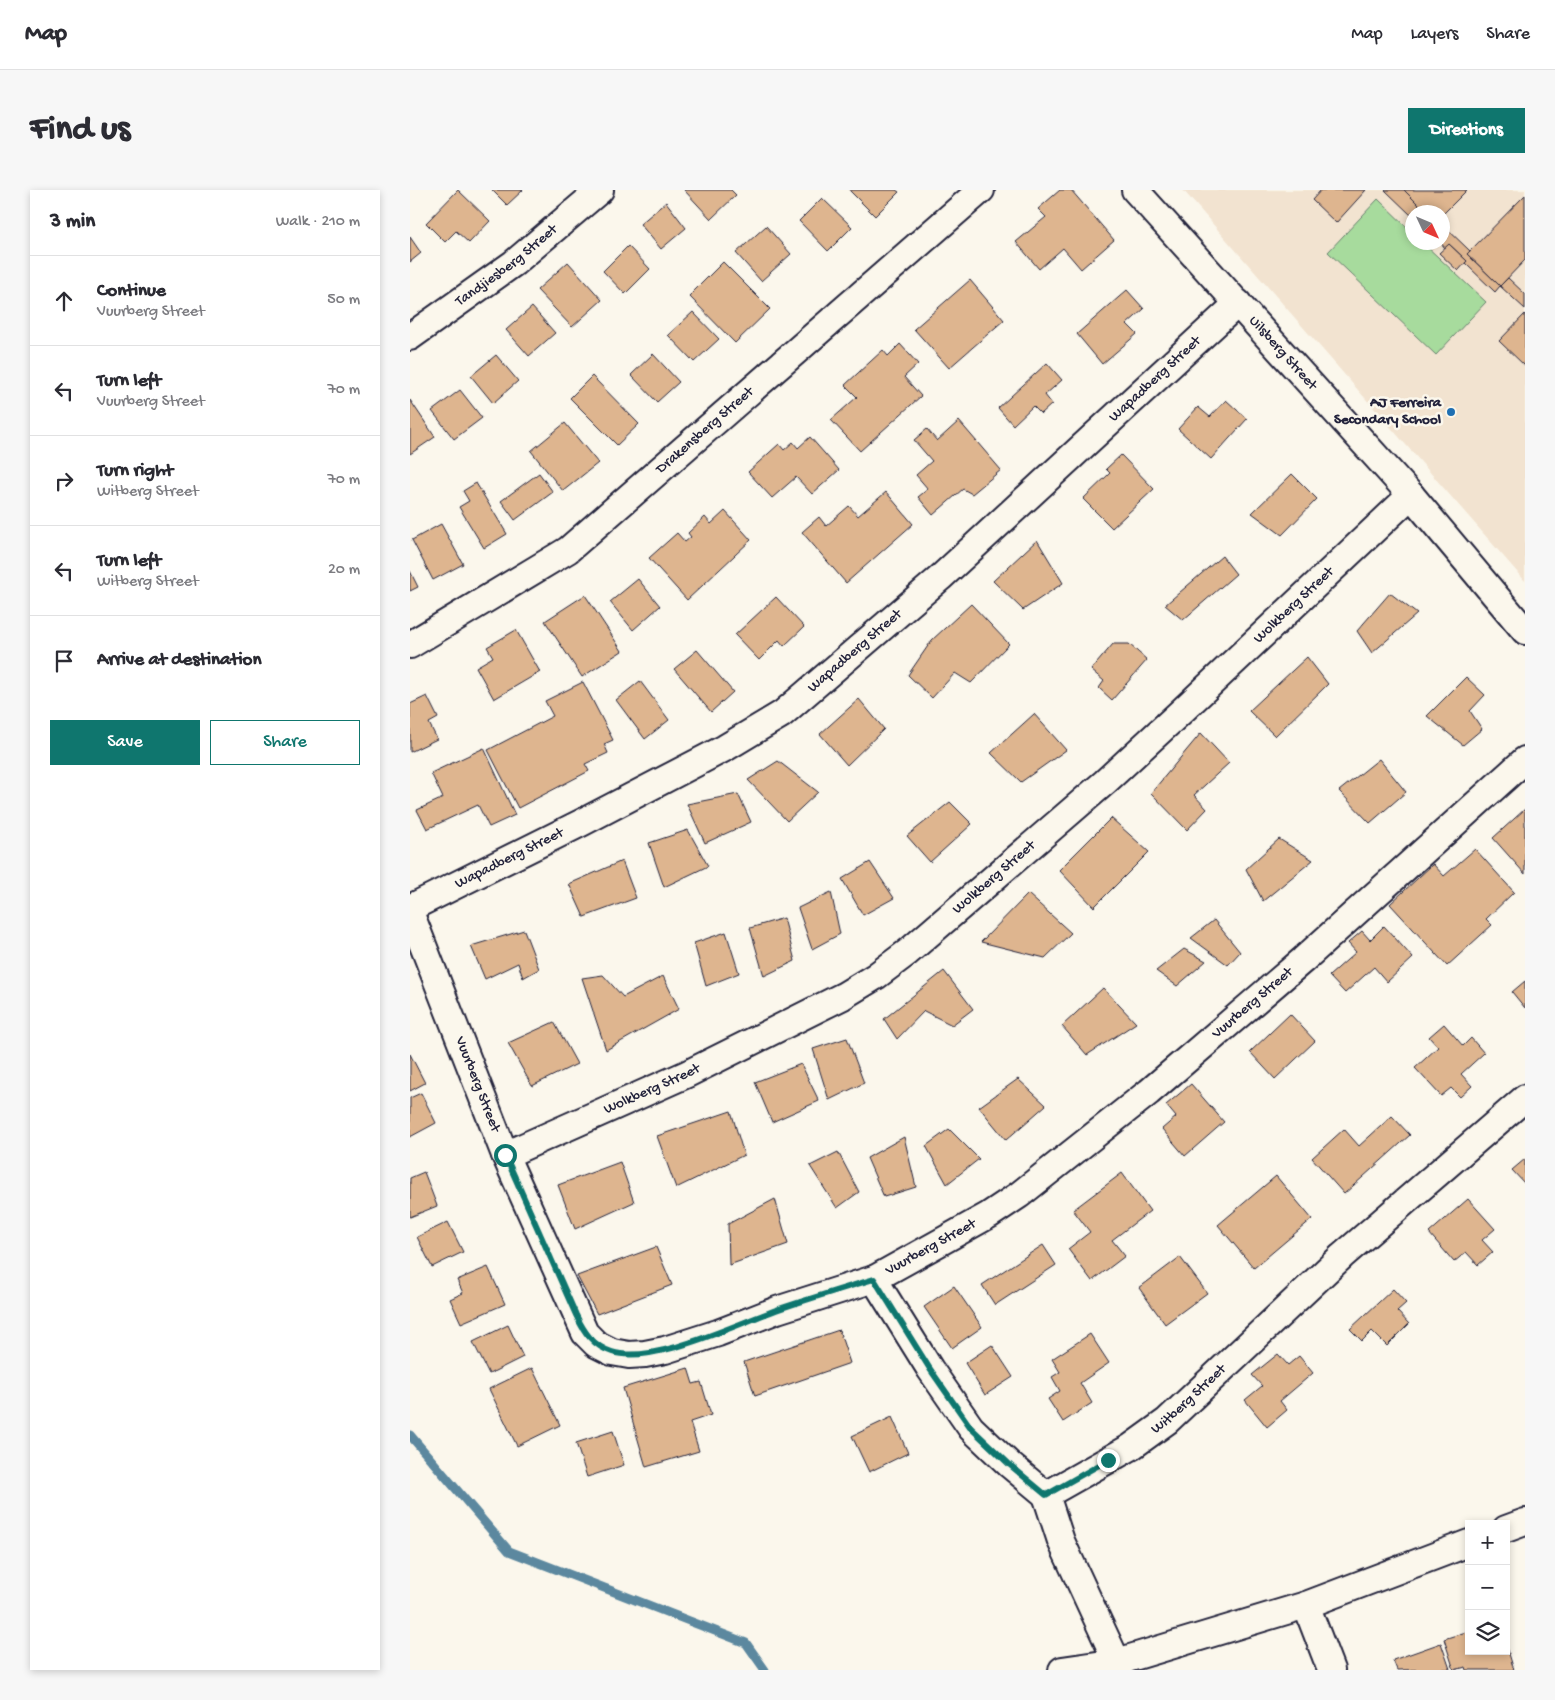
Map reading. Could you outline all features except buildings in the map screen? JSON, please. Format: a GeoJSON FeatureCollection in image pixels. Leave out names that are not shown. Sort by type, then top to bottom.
{"type":"FeatureCollection","features":[{"type":"Feature","properties":{"kind":"street","name":"Tandjiesberg Street"},"geometry":{"type":"LineString","coordinates":[[410,337],[514,264],[600,190]]}},
{"type":"Feature","properties":{"kind":"street","name":"Drakensberg Street"},"geometry":{"type":"LineString","coordinates":[[410,645],[568,550],[982,190]]}},
{"type":"Feature","properties":{"kind":"street","name":"Uilsberg Street"},"geometry":{"type":"LineString","coordinates":[[1135,190],[1411,495],[1525,632]]}},
{"type":"Feature","properties":{"kind":"street","name":"Wapadberg Street"},"geometry":{"type":"LineString","coordinates":[[410,910],[716,753],[782,714],[940,578],[1238,303]]}},
{"type":"Feature","properties":{"kind":"street","name":"Wolkberg Street"},"geometry":{"type":"LineString","coordinates":[[505,1155],[687,1074],[844,996],[876,976],[908,952],[1104,782],[1411,495]]}},
{"type":"Feature","properties":{"kind":"street","name":"Vuurberg Street"},"geometry":{"type":"LineString","coordinates":[[410,910],[505,1155],[585,1333],[596,1344],[612,1352],[629,1355],[645,1354],[665,1350],[718,1333],[777,1310],[874,1279],[966,1228],[1019,1194],[1149,1092],[1303,960],[1525,760]]}},
{"type":"Feature","properties":{"kind":"street","name":"Witberg Street"},"geometry":{"type":"LineString","coordinates":[[1046,1495],[1131,1446],[1167,1420],[1342,1256],[1525,1098]]}},
{"type":"Feature","properties":{"kind":"street"},"geometry":{"type":"LineString","coordinates":[[874,1279],[930,1369],[971,1428],[1010,1465],[1046,1495],[1061,1541],[1118,1666]]}},
{"type":"Feature","properties":{"kind":"street"},"geometry":{"type":"LineString","coordinates":[[1510,1528],[1525,1522]]}},
{"type":"Feature","properties":{"kind":"street"},"geometry":{"type":"LineString","coordinates":[[1062,1670],[1118,1666],[1306,1605],[1465,1545]]}},
{"type":"Feature","properties":{"kind":"street"},"geometry":{"type":"LineString","coordinates":[[1306,1605],[1331,1670]]}},
{"type":"Feature","properties":{"kind":"shaded area","name":"AJ Ferreira Secondary School"},"geometry":{"type":"Polygon","coordinates":[[[1183,190],[1525,190],[1525,581],[1183,190]]]}},
{"type":"Feature","properties":{"kind":"green space"},"geometry":{"type":"Polygon","coordinates":[[[1378,199],[1405,225],[1405,250],[1430,250],[1486,302],[1436,355],[1328,252],[1378,199]]]}},
{"type":"Feature","properties":{"kind":"waterway"},"geometry":{"type":"LineString","coordinates":[[410,1435],[509,1551],[746,1643],[765,1670]]}},
{"type":"Feature","properties":{"kind":"place","name":"AJ Ferreira Secondary School"},"geometry":{"type":"Point","coordinates":[1451,412]}},
{"type":"Feature","properties":{"kind":"route"},"geometry":{"type":"LineString","coordinates":[[505,1155],[576,1315],[585,1333],[596,1344],[612,1352],[629,1355],[665,1350],[718,1333],[777,1310],[874,1279],[930,1369],[971,1428],[1010,1465],[1046,1495],[1108,1460]]}}]}
